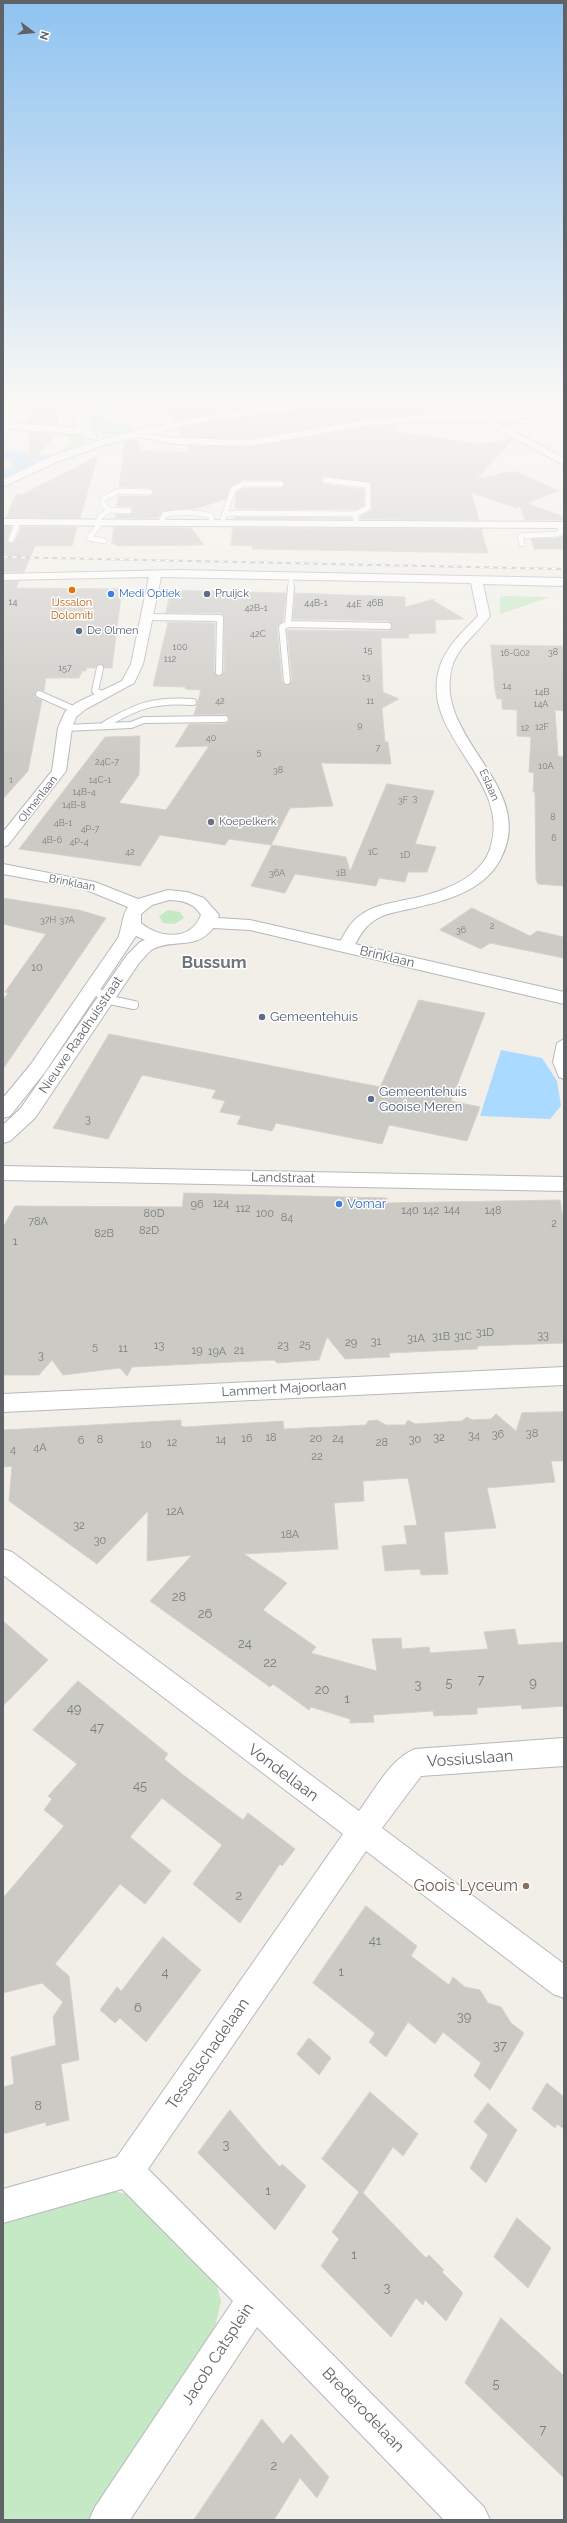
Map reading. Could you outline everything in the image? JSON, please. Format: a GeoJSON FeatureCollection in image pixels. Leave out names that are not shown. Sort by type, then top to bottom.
{"type":"FeatureCollection","features":[{"type":"Feature","properties":{"kind":"street"},"geometry":{"type":"LineString","coordinates":[[519,524],[562,525]]}},
{"type":"Feature","properties":{"kind":"street"},"geometry":{"type":"LineString","coordinates":[[75,710],[127,683],[137,664],[155,576]]}},
{"type":"Feature","properties":{"kind":"street"},"geometry":{"type":"LineString","coordinates":[[3,577],[48,578],[155,576],[477,582],[564,587]]}},
{"type":"Feature","properties":{"kind":"street"},"geometry":{"type":"LineString","coordinates":[[3,581],[155,576],[291,581],[564,582]]}},
{"type":"Feature","properties":{"kind":"street","name":"Eslaan"},"geometry":{"type":"LineString","coordinates":[[345,947],[364,919],[381,911],[421,902],[457,889],[485,871],[497,850],[501,832],[500,814],[494,790],[451,722],[442,692],[446,664],[462,641],[484,616],[477,582]]}},
{"type":"Feature","properties":{"kind":"street","name":"Olmenlaan"},"geometry":{"type":"LineString","coordinates":[[3,842],[59,771],[67,720],[75,710]]}},
{"type":"Feature","properties":{"kind":"street","name":"Brinklaan"},"geometry":{"type":"LineString","coordinates":[[3,869],[94,886],[118,894],[138,906]]}},
{"type":"Feature","properties":{"kind":"street"},"geometry":{"type":"LineString","coordinates":[[168,895],[191,898],[207,908],[210,915],[208,922],[196,934],[186,938],[163,940],[150,938],[139,932],[132,925],[133,912],[138,906],[156,897],[168,895]]}},
{"type":"Feature","properties":{"kind":"street","name":"Brinklaan"},"geometry":{"type":"LineString","coordinates":[[208,922],[250,924],[564,998]]}},
{"type":"Feature","properties":{"kind":"street","name":"Nieuwe Raadhuisstraat"},"geometry":{"type":"LineString","coordinates":[[3,1112],[38,1068],[127,938],[132,925]]}},
{"type":"Feature","properties":{"kind":"street","name":"Nieuwe Raadhuisstraat"},"geometry":{"type":"LineString","coordinates":[[3,1136],[28,1113],[133,959],[146,946],[163,940]]}},
{"type":"Feature","properties":{"kind":"street"},"geometry":{"type":"LineString","coordinates":[[564,1043],[560,1062],[564,1074]]}},
{"type":"Feature","properties":{"kind":"street","name":"Landstraat"},"geometry":{"type":"LineString","coordinates":[[3,1173],[564,1184]]}},
{"type":"Feature","properties":{"kind":"street","name":"Lammert Majoorlaan"},"geometry":{"type":"LineString","coordinates":[[3,1403],[564,1376]]}},
{"type":"Feature","properties":{"kind":"street","name":"Vondellaan"},"geometry":{"type":"LineString","coordinates":[[3,1560],[564,1984]]}},
{"type":"Feature","properties":{"kind":"street","name":"Vossiuslaan"},"geometry":{"type":"LineString","coordinates":[[362,1832],[404,1774],[415,1763],[564,1752]]}},
{"type":"Feature","properties":{"kind":"street","name":"Tesselschadelaan"},"geometry":{"type":"LineString","coordinates":[[127,2171],[362,1832]]}},
{"type":"Feature","properties":{"kind":"street"},"geometry":{"type":"LineString","coordinates":[[3,2206],[127,2171]]}},
{"type":"Feature","properties":{"kind":"street","name":"Jacob Catsplein"},"geometry":{"type":"LineString","coordinates":[[108,2520],[255,2299],[127,2171]]}},
{"type":"Feature","properties":{"kind":"street","name":"Brederodelaan"},"geometry":{"type":"LineString","coordinates":[[255,2299],[470,2520]]}},
{"type":"Feature","properties":{"kind":"lane"},"geometry":{"type":"LineString","coordinates":[[11,540],[17,524]]}},
{"type":"Feature","properties":{"kind":"lane"},"geometry":{"type":"LineString","coordinates":[[98,524],[89,538],[104,541]]}},
{"type":"Feature","properties":{"kind":"lane"},"geometry":{"type":"LineString","coordinates":[[522,544],[520,536],[525,534],[557,534],[561,532],[562,525]]}},
{"type":"Feature","properties":{"kind":"lane"},"geometry":{"type":"LineString","coordinates":[[288,624],[291,581]]}},
{"type":"Feature","properties":{"kind":"lane"},"geometry":{"type":"LineString","coordinates":[[147,617],[220,618],[219,672]]}},
{"type":"Feature","properties":{"kind":"lane"},"geometry":{"type":"LineString","coordinates":[[287,681],[282,627],[288,624],[388,626]]}},
{"type":"Feature","properties":{"kind":"lane"},"geometry":{"type":"LineString","coordinates":[[100,668],[95,691],[104,695]]}},
{"type":"Feature","properties":{"kind":"lane"},"geometry":{"type":"LineString","coordinates":[[39,694],[75,710]]}},
{"type":"Feature","properties":{"kind":"lane"},"geometry":{"type":"LineString","coordinates":[[102,726],[152,701],[168,699],[193,702]]}},
{"type":"Feature","properties":{"kind":"lane"},"geometry":{"type":"LineString","coordinates":[[65,728],[131,726],[144,720],[225,719]]}},
{"type":"Feature","properties":{"kind":"lane"},"geometry":{"type":"LineString","coordinates":[[98,980],[96,990],[105,999],[134,1005]]}},
{"type":"Feature","properties":{"kind":"green space"},"geometry":{"type":"Polygon","coordinates":[[[500,597],[550,597],[500,614],[500,597]]]}},
{"type":"Feature","properties":{"kind":"green space"},"geometry":{"type":"Polygon","coordinates":[[[168,910],[180,912],[184,918],[175,924],[163,923],[159,916],[168,910]]]}},
{"type":"Feature","properties":{"kind":"green space"},"geometry":{"type":"Polygon","coordinates":[[[109,2190],[130,2195],[216,2282],[221,2301],[215,2328],[90,2520],[3,2520],[3,2222],[109,2190]]]}},
{"type":"Feature","properties":{"kind":"water"},"geometry":{"type":"Polygon","coordinates":[[[501,1050],[542,1058],[557,1081],[561,1106],[550,1119],[480,1116],[501,1050]]]}},
{"type":"Feature","properties":{"kind":"building"},"geometry":{"type":"Polygon","coordinates":[[[3,526],[12,527],[7,540],[11,544],[15,541],[21,527],[77,527],[72,546],[35,546],[24,572],[3,572],[3,526]]]}},
{"type":"Feature","properties":{"kind":"building"},"geometry":{"type":"Polygon","coordinates":[[[114,527],[191,528],[204,545],[116,546],[116,544],[112,544],[114,527]]]}},
{"type":"Feature","properties":{"kind":"building"},"geometry":{"type":"Polygon","coordinates":[[[233,528],[481,529],[488,553],[252,549],[253,546],[231,545],[233,528]]]}},
{"type":"Feature","properties":{"kind":"building"},"geometry":{"type":"Polygon","coordinates":[[[564,535],[564,549],[534,549],[531,539],[558,538],[564,535]]]}},
{"type":"Feature","properties":{"kind":"building"},"geometry":{"type":"Polygon","coordinates":[[[3,581],[19,581],[16,588],[122,589],[112,668],[105,668],[99,663],[95,668],[86,668],[86,671],[82,671],[79,678],[46,678],[44,691],[38,689],[35,692],[35,697],[42,700],[28,771],[3,799],[3,581]]]}},
{"type":"Feature","properties":{"kind":"building"},"geometry":{"type":"Polygon","coordinates":[[[171,590],[286,593],[283,621],[277,627],[282,681],[287,686],[292,681],[287,630],[388,631],[393,626],[388,621],[293,619],[295,593],[405,597],[405,607],[434,599],[434,601],[464,619],[435,620],[436,633],[408,634],[409,638],[381,638],[383,692],[399,699],[382,708],[385,742],[388,742],[391,764],[321,763],[333,806],[290,808],[271,845],[229,839],[225,845],[160,835],[140,866],[19,849],[105,737],[140,736],[139,775],[119,803],[166,810],[209,746],[175,747],[189,724],[225,724],[229,722],[229,717],[225,714],[194,715],[201,690],[185,689],[186,687],[153,686],[168,622],[215,623],[214,672],[219,677],[224,672],[224,615],[220,613],[166,613],[171,590]]]}},
{"type":"Feature","properties":{"kind":"building"},"geometry":{"type":"Polygon","coordinates":[[[491,645],[564,646],[564,711],[555,710],[558,756],[564,757],[564,886],[538,884],[536,879],[535,792],[533,792],[534,773],[529,772],[531,737],[517,736],[517,710],[502,709],[502,699],[497,699],[491,645]]]}},
{"type":"Feature","properties":{"kind":"building"},"geometry":{"type":"Polygon","coordinates":[[[387,784],[434,791],[415,844],[436,847],[427,872],[408,872],[405,882],[379,878],[376,886],[295,874],[285,893],[251,886],[272,845],[346,857],[350,871],[387,784]]]}},
{"type":"Feature","properties":{"kind":"building"},"geometry":{"type":"Polygon","coordinates":[[[3,898],[79,910],[106,918],[3,1069],[3,1000],[8,993],[5,992],[46,934],[3,924],[3,898]]]}},
{"type":"Feature","properties":{"kind":"building"},"geometry":{"type":"Polygon","coordinates":[[[472,908],[530,936],[537,931],[564,937],[564,958],[490,943],[481,949],[440,930],[472,908]]]}},
{"type":"Feature","properties":{"kind":"building"},"geometry":{"type":"Polygon","coordinates":[[[419,1000],[485,1013],[451,1101],[480,1107],[467,1141],[389,1125],[382,1144],[276,1123],[272,1131],[237,1124],[241,1116],[220,1112],[225,1101],[212,1098],[216,1090],[142,1075],[108,1139],[53,1128],[109,1034],[380,1087],[419,1000]]]}},
{"type":"Feature","properties":{"kind":"building"},"geometry":{"type":"Polygon","coordinates":[[[184,1193],[387,1198],[387,1203],[560,1200],[564,1223],[564,1343],[478,1346],[477,1349],[389,1353],[390,1357],[345,1359],[327,1337],[319,1360],[277,1363],[274,1360],[132,1367],[127,1376],[120,1368],[63,1375],[52,1360],[39,1375],[3,1375],[3,1227],[15,1206],[182,1207],[184,1193]]]}},
{"type":"Feature","properties":{"kind":"building"},"geometry":{"type":"Polygon","coordinates":[[[564,1412],[564,1461],[551,1461],[555,1482],[487,1488],[496,1528],[444,1532],[448,1574],[421,1575],[420,1569],[385,1571],[382,1546],[407,1544],[404,1526],[417,1525],[408,1478],[363,1481],[364,1501],[334,1503],[338,1549],[244,1554],[287,1583],[263,1610],[316,1647],[311,1653],[377,1671],[372,1639],[401,1638],[402,1649],[429,1647],[430,1653],[488,1649],[484,1632],[515,1629],[518,1645],[564,1642],[564,1706],[522,1709],[521,1705],[477,1708],[477,1714],[434,1716],[433,1711],[373,1715],[374,1722],[350,1723],[350,1719],[311,1707],[309,1710],[273,1684],[270,1687],[150,1601],[192,1555],[147,1561],[148,1511],[97,1564],[9,1501],[12,1466],[3,1467],[4,1430],[181,1420],[181,1426],[184,1427],[283,1421],[284,1429],[366,1425],[368,1421],[377,1420],[386,1425],[405,1425],[408,1420],[415,1424],[462,1421],[467,1417],[472,1420],[491,1419],[496,1414],[516,1431],[522,1413],[564,1412]]]}},
{"type":"Feature","properties":{"kind":"building"},"geometry":{"type":"Polygon","coordinates":[[[3,1621],[48,1660],[3,1706],[3,1621]]]}},
{"type":"Feature","properties":{"kind":"building"},"geometry":{"type":"Polygon","coordinates":[[[78,1681],[168,1754],[164,1759],[182,1774],[243,1820],[248,1813],[295,1849],[282,1866],[280,1864],[240,1923],[193,1884],[222,1845],[162,1798],[130,1837],[171,1871],[145,1904],[120,1884],[55,1964],[69,1976],[79,2060],[61,2064],[69,2120],[46,2126],[46,2122],[3,2134],[3,2087],[14,2084],[11,2057],[56,2045],[53,2017],[63,2002],[42,1983],[3,1993],[3,1898],[64,1826],[44,1810],[52,1799],[48,1796],[77,1764],[33,1730],[78,1681]]]}},
{"type":"Feature","properties":{"kind":"building"},"geometry":{"type":"Polygon","coordinates":[[[366,1906],[417,1946],[411,1956],[449,1985],[453,1977],[465,1987],[480,1990],[488,2003],[501,2007],[511,2023],[524,2033],[490,2090],[474,2076],[481,2063],[443,2032],[435,2044],[408,2022],[386,2057],[369,2042],[375,2033],[313,1983],[366,1906]]]}},
{"type":"Feature","properties":{"kind":"building"},"geometry":{"type":"Polygon","coordinates":[[[163,1937],[201,1970],[146,2042],[120,2018],[115,2023],[100,2010],[117,1987],[121,1991],[163,1937]]]}},
{"type":"Feature","properties":{"kind":"building"},"geometry":{"type":"Polygon","coordinates":[[[309,2038],[331,2058],[319,2075],[297,2054],[309,2038]]]}},
{"type":"Feature","properties":{"kind":"building"},"geometry":{"type":"Polygon","coordinates":[[[547,2083],[564,2097],[564,2129],[557,2124],[555,2128],[532,2109],[547,2083]]]}},
{"type":"Feature","properties":{"kind":"building"},"geometry":{"type":"Polygon","coordinates":[[[370,2092],[418,2134],[403,2156],[393,2147],[363,2193],[426,2258],[429,2255],[444,2270],[442,2272],[463,2293],[446,2321],[425,2300],[423,2305],[416,2298],[391,2337],[321,2266],[339,2239],[332,2232],[359,2192],[322,2159],[370,2092]]]}},
{"type":"Feature","properties":{"kind":"building"},"geometry":{"type":"Polygon","coordinates":[[[488,2103],[517,2130],[486,2183],[470,2168],[488,2135],[474,2122],[488,2103]]]}},
{"type":"Feature","properties":{"kind":"building"},"geometry":{"type":"Polygon","coordinates":[[[230,2110],[280,2167],[282,2164],[306,2186],[275,2230],[198,2153],[230,2110]]]}},
{"type":"Feature","properties":{"kind":"building"},"geometry":{"type":"Polygon","coordinates":[[[517,2218],[551,2248],[528,2288],[494,2257],[517,2218]]]}},
{"type":"Feature","properties":{"kind":"building"},"geometry":{"type":"Polygon","coordinates":[[[501,2318],[564,2376],[564,2478],[465,2383],[501,2318]]]}},
{"type":"Feature","properties":{"kind":"building"},"geometry":{"type":"Polygon","coordinates":[[[262,2419],[283,2444],[291,2434],[329,2477],[317,2498],[300,2478],[274,2520],[194,2520],[262,2419]]]}},
{"type":"Feature","properties":{"kind":"railway"},"geometry":{"type":"LineString","coordinates":[[3,557],[564,569]]}},
{"type":"Feature","properties":{"kind":"place","name":"IJssalon Dolomiti"},"geometry":{"type":"Point","coordinates":[72,590]}},
{"type":"Feature","properties":{"kind":"place","name":"Medi Optiek"},"geometry":{"type":"Point","coordinates":[111,594]}},
{"type":"Feature","properties":{"kind":"place","name":"Pruijck"},"geometry":{"type":"Point","coordinates":[207,594]}},
{"type":"Feature","properties":{"kind":"place","name":"De Olmen"},"geometry":{"type":"Point","coordinates":[79,631]}},
{"type":"Feature","properties":{"kind":"place","name":"Koepelkerk"},"geometry":{"type":"Point","coordinates":[211,822]}},
{"type":"Feature","properties":{"kind":"place","name":"Gemeentehuis"},"geometry":{"type":"Point","coordinates":[262,1017]}},
{"type":"Feature","properties":{"kind":"place","name":"Gemeentehuis Gooise Meren"},"geometry":{"type":"Point","coordinates":[371,1099]}},
{"type":"Feature","properties":{"kind":"place","name":"Vomar"},"geometry":{"type":"Point","coordinates":[339,1204]}},
{"type":"Feature","properties":{"kind":"place","name":"Goois Lyceum"},"geometry":{"type":"Point","coordinates":[526,1886]}},
{"type":"Feature","properties":{"kind":"district","name":"Bussum"},"geometry":{"type":"Point","coordinates":[214,963]}}]}
